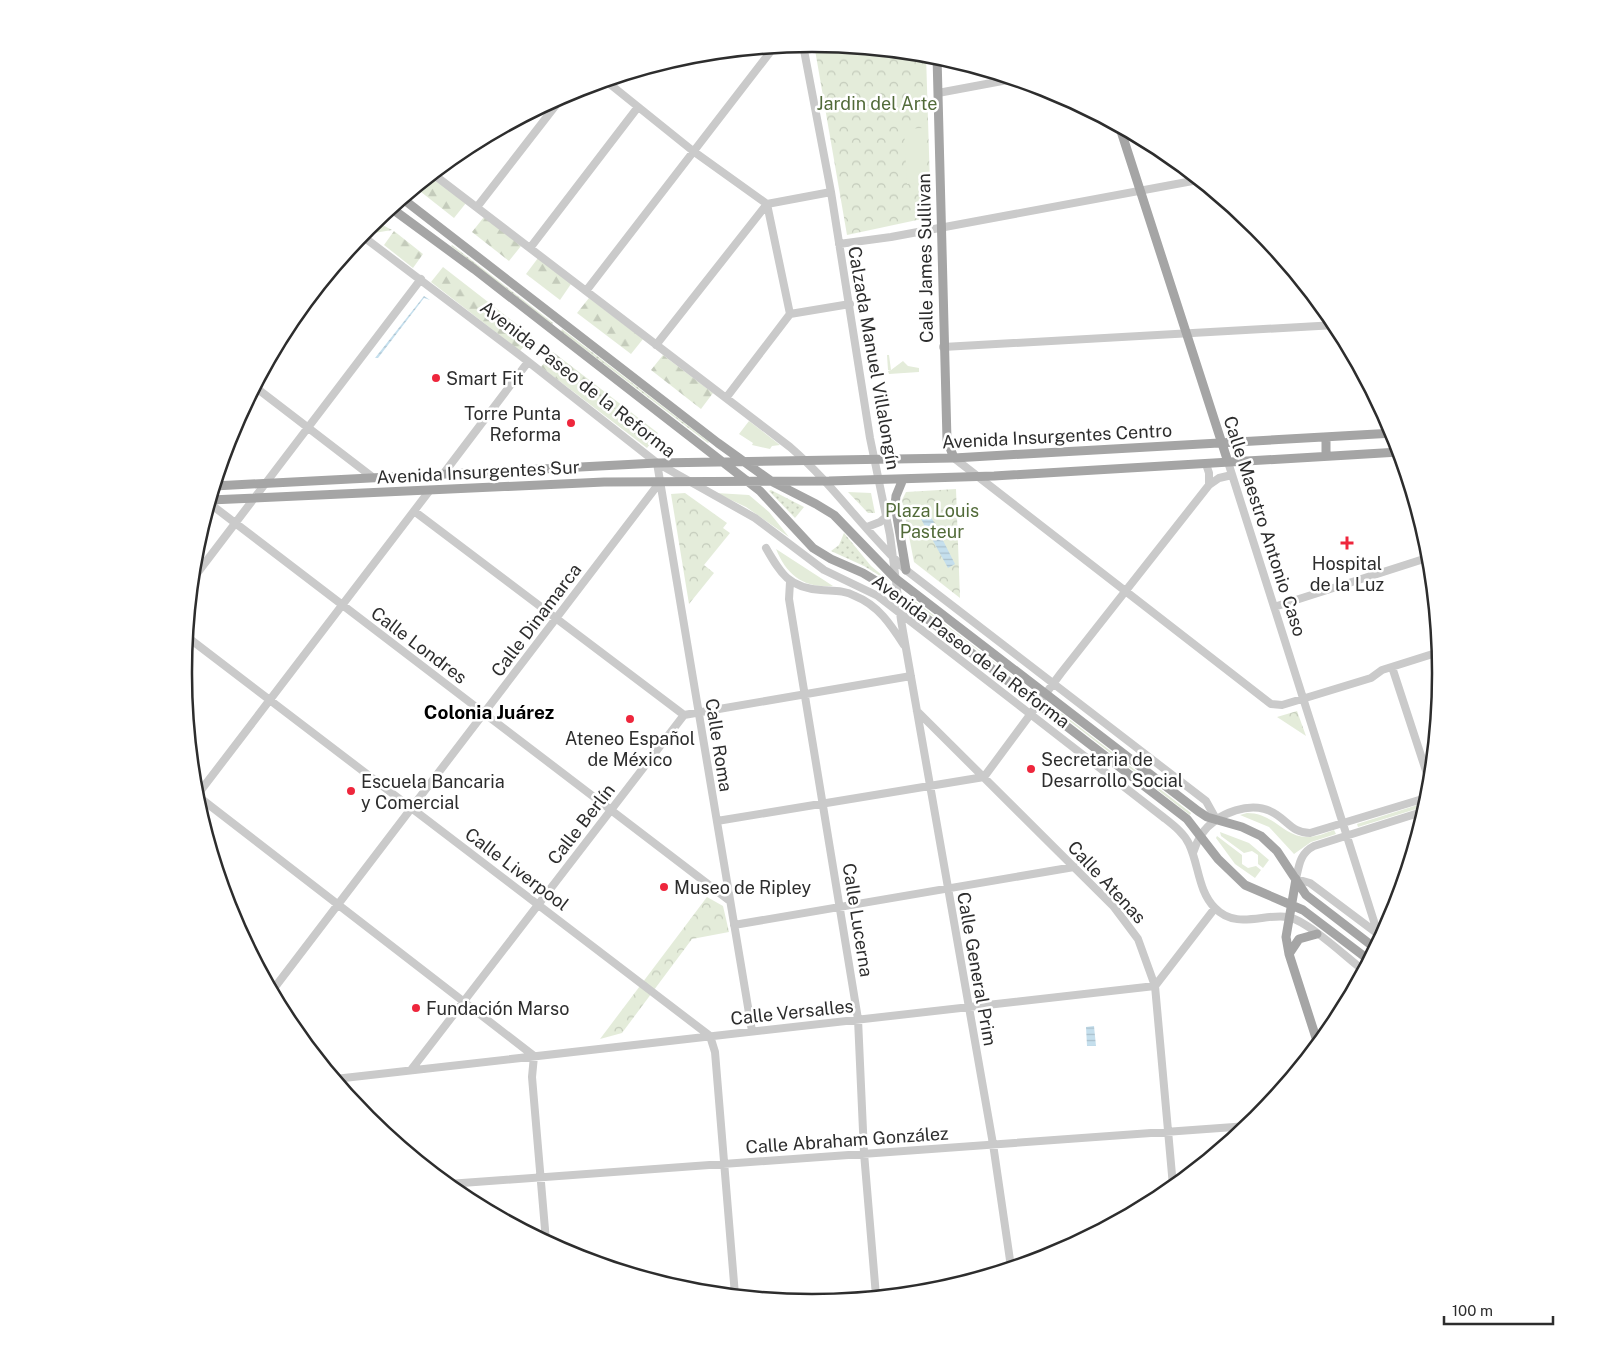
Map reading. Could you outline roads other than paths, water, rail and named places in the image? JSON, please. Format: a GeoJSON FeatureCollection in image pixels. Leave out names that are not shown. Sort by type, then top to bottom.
{"type":"FeatureCollection","features":[{"type":"Feature","properties":{"kind":"main road","name":"Calle James Sullivan"},"geometry":{"type":"LineString","coordinates":[[937,65],[947,440],[954,458]]}},
{"type":"Feature","properties":{"kind":"main road","name":"Calle Maestro Antonio Caso"},"geometry":{"type":"LineString","coordinates":[[1123,136],[1228,462]]}},
{"type":"Feature","properties":{"kind":"main road","name":"Avenida Paseo de la Reforma"},"geometry":{"type":"LineString","coordinates":[[407,202],[745,462],[771,481],[834,515],[895,578],[1198,812],[1242,827],[1261,836],[1277,851],[1306,895],[1370,944]]}},
{"type":"Feature","properties":{"kind":"main road","name":"Avenida Paseo de la Reforma"},"geometry":{"type":"LineString","coordinates":[[397,212],[474,269],[747,481],[778,509],[799,535],[813,548],[831,559],[863,573],[897,595],[1190,822],[1218,860],[1245,885],[1291,903],[1303,910],[1364,956]]}},
{"type":"Feature","properties":{"kind":"main road","name":"Avenida Insurgentes Centro"},"geometry":{"type":"LineString","coordinates":[[722,462],[954,458],[1384,434]]}},
{"type":"Feature","properties":{"kind":"main road"},"geometry":{"type":"LineString","coordinates":[[1326,437],[1326,456]]}},
{"type":"Feature","properties":{"kind":"main road","name":"Avenida Insurgentes Centro"},"geometry":{"type":"LineString","coordinates":[[747,481],[880,480],[979,476],[1391,452]]}},
{"type":"Feature","properties":{"kind":"main road","name":"Avenida Insurgentes Sur"},"geometry":{"type":"LineString","coordinates":[[221,485],[371,476],[657,463],[722,462]]}},
{"type":"Feature","properties":{"kind":"main road"},"geometry":{"type":"LineString","coordinates":[[903,479],[896,496],[895,505],[906,570]]}},
{"type":"Feature","properties":{"kind":"main road","name":"Avenida Insurgentes Sur"},"geometry":{"type":"LineString","coordinates":[[216,501],[430,490],[747,481]]}},
{"type":"Feature","properties":{"kind":"main road"},"geometry":{"type":"LineString","coordinates":[[1296,879],[1286,937],[1289,954],[1315,1036]]}},
{"type":"Feature","properties":{"kind":"main road"},"geometry":{"type":"LineString","coordinates":[[1289,954],[1299,939],[1317,934]]}},
{"type":"Feature","properties":{"kind":"street","name":"Calzada Manuel Villalongín"},"geometry":{"type":"LineString","coordinates":[[804,52],[850,304],[875,460],[887,516],[897,595],[911,676]]}},
{"type":"Feature","properties":{"kind":"street"},"geometry":{"type":"LineString","coordinates":[[586,291],[769,54]]}},
{"type":"Feature","properties":{"kind":"street"},"geometry":{"type":"LineString","coordinates":[[938,93],[1001,82]]}},
{"type":"Feature","properties":{"kind":"street"},"geometry":{"type":"LineString","coordinates":[[611,86],[693,151],[767,204],[790,314]]}},
{"type":"Feature","properties":{"kind":"street"},"geometry":{"type":"LineString","coordinates":[[530,248],[638,108]]}},
{"type":"Feature","properties":{"kind":"street"},"geometry":{"type":"LineString","coordinates":[[477,207],[552,110]]}},
{"type":"Feature","properties":{"kind":"street","name":"Avenida Paseo de la Reforma"},"geometry":{"type":"LineString","coordinates":[[438,178],[807,461],[893,558],[906,570],[1207,801],[1216,819]]}},
{"type":"Feature","properties":{"kind":"street"},"geometry":{"type":"LineString","coordinates":[[839,244],[1191,181]]}},
{"type":"Feature","properties":{"kind":"street"},"geometry":{"type":"LineString","coordinates":[[656,345],[767,204],[830,192]]}},
{"type":"Feature","properties":{"kind":"street","name":"Avenida Paseo de la Reforma"},"geometry":{"type":"LineString","coordinates":[[368,240],[421,279],[657,463],[744,511],[834,576],[867,590],[900,612],[1174,826],[1189,843],[1204,892],[1215,908]]}},
{"type":"Feature","properties":{"kind":"street"},"geometry":{"type":"LineString","coordinates":[[200,569],[421,279]]}},
{"type":"Feature","properties":{"kind":"street"},"geometry":{"type":"LineString","coordinates":[[726,398],[790,314],[850,304]]}},
{"type":"Feature","properties":{"kind":"street"},"geometry":{"type":"LineString","coordinates":[[944,347],[1326,326]]}},
{"type":"Feature","properties":{"kind":"street"},"geometry":{"type":"LineString","coordinates":[[444,473],[528,362]]}},
{"type":"Feature","properties":{"kind":"street"},"geometry":{"type":"LineString","coordinates":[[260,391],[371,476]]}},
{"type":"Feature","properties":{"kind":"street"},"geometry":{"type":"LineString","coordinates":[[954,458],[1272,704],[1282,705],[1371,678],[1392,667],[1432,654]]}},
{"type":"Feature","properties":{"kind":"street","name":"Calle Maestro Antonio Caso"},"geometry":{"type":"LineString","coordinates":[[1228,462],[1377,928]]}},
{"type":"Feature","properties":{"kind":"street","name":"Calle Roma"},"geometry":{"type":"LineString","coordinates":[[657,463],[752,1031]]}},
{"type":"Feature","properties":{"kind":"street"},"geometry":{"type":"LineString","coordinates":[[1206,464],[1209,473],[1209,485]]}},
{"type":"Feature","properties":{"kind":"street"},"geometry":{"type":"LineString","coordinates":[[717,821],[984,777],[1209,485],[1219,478],[1232,475]]}},
{"type":"Feature","properties":{"kind":"street","name":"Calle Dinamarca"},"geometry":{"type":"LineString","coordinates":[[276,985],[660,482]]}},
{"type":"Feature","properties":{"kind":"street"},"geometry":{"type":"LineString","coordinates":[[202,788],[430,490]]}},
{"type":"Feature","properties":{"kind":"street","name":"Calle Londres"},"geometry":{"type":"LineString","coordinates":[[215,506],[730,901]]}},
{"type":"Feature","properties":{"kind":"street"},"geometry":{"type":"LineString","coordinates":[[414,511],[684,715],[699,714],[911,676]]}},
{"type":"Feature","properties":{"kind":"street"},"geometry":{"type":"LineString","coordinates":[[867,527],[880,522],[887,516]]}},
{"type":"Feature","properties":{"kind":"street"},"geometry":{"type":"LineString","coordinates":[[766,548],[790,582]]}},
{"type":"Feature","properties":{"kind":"street"},"geometry":{"type":"LineString","coordinates":[[1274,607],[1422,560]]}},
{"type":"Feature","properties":{"kind":"street","name":"Avenida Paseo de la Reforma"},"geometry":{"type":"LineString","coordinates":[[790,582],[810,589],[845,592],[866,602],[887,620],[905,646]]}},
{"type":"Feature","properties":{"kind":"street","name":"Calle Lucerna"},"geometry":{"type":"LineString","coordinates":[[790,582],[789,599],[858,1019],[864,1153],[875,1290]]}},
{"type":"Feature","properties":{"kind":"street","name":"Calle Liverpool"},"geometry":{"type":"LineString","coordinates":[[193,641],[710,1036]]}},
{"type":"Feature","properties":{"kind":"street"},"geometry":{"type":"LineString","coordinates":[[1392,667],[1425,768]]}},
{"type":"Feature","properties":{"kind":"street","name":"Calle General Prim"},"geometry":{"type":"LineString","coordinates":[[911,676],[993,1144],[1010,1261]]}},
{"type":"Feature","properties":{"kind":"street","name":"Calle Atenas"},"geometry":{"type":"LineString","coordinates":[[917,711],[1128,922],[1148,961],[1155,986],[1173,1177]]}},
{"type":"Feature","properties":{"kind":"street","name":"Calle Berlín"},"geometry":{"type":"LineString","coordinates":[[411,1070],[684,715]]}},
{"type":"Feature","properties":{"kind":"street"},"geometry":{"type":"LineString","coordinates":[[1193,853],[1201,835],[1216,819],[1238,810],[1260,808],[1278,815],[1294,829],[1304,833],[1420,800]]}},
{"type":"Feature","properties":{"kind":"street"},"geometry":{"type":"LineString","coordinates":[[205,803],[534,1056],[532,1078],[545,1233]]}},
{"type":"Feature","properties":{"kind":"street"},"geometry":{"type":"LineString","coordinates":[[1375,932],[1310,883],[1296,879],[1304,852],[1314,846],[1416,814]]}},
{"type":"Feature","properties":{"kind":"street"},"geometry":{"type":"LineString","coordinates":[[734,925],[1074,867]]}},
{"type":"Feature","properties":{"kind":"street"},"geometry":{"type":"LineString","coordinates":[[1155,986],[1215,908],[1228,916],[1246,921],[1272,917],[1288,917],[1301,922],[1358,966]]}},
{"type":"Feature","properties":{"kind":"street","name":"Calle Versalles"},"geometry":{"type":"LineString","coordinates":[[342,1078],[1155,986]]}},
{"type":"Feature","properties":{"kind":"street"},"geometry":{"type":"LineString","coordinates":[[710,1036],[716,1052],[734,1288]]}},
{"type":"Feature","properties":{"kind":"street","name":"Calle Abraham González"},"geometry":{"type":"LineString","coordinates":[[459,1183],[1235,1127]]}},
{"type":"Feature","properties":{"kind":"water"},"geometry":{"type":"Polygon","coordinates":[[[424,296],[430,300],[424,298],[378,358],[375,358],[424,296]]]}},
{"type":"Feature","properties":{"kind":"water"},"geometry":{"type":"Polygon","coordinates":[[[925,505],[955,564],[948,568],[916,510],[925,505]]]}},
{"type":"Feature","properties":{"kind":"water"},"geometry":{"type":"Polygon","coordinates":[[[1094,1026],[1096,1046],[1087,1046],[1086,1027],[1094,1026]]]}},
{"type":"Feature","properties":{"kind":"place","name":"Smart Fit"},"geometry":{"type":"Point","coordinates":[436,378]}},
{"type":"Feature","properties":{"kind":"place","name":"Torre Punta Reforma"},"geometry":{"type":"Point","coordinates":[571,423]}},
{"type":"Feature","properties":{"kind":"place","name":"Hospital de la Luz"},"geometry":{"type":"Point","coordinates":[1347,543]}},
{"type":"Feature","properties":{"kind":"place","name":"Ateneo Español de México"},"geometry":{"type":"Point","coordinates":[630,719]}},
{"type":"Feature","properties":{"kind":"place","name":"Secretaria de Desarrollo Social"},"geometry":{"type":"Point","coordinates":[1031,769]}},
{"type":"Feature","properties":{"kind":"place","name":"Escuela Bancaria y Comercial"},"geometry":{"type":"Point","coordinates":[351,791]}},
{"type":"Feature","properties":{"kind":"place","name":"Museo de Ripley"},"geometry":{"type":"Point","coordinates":[664,887]}},
{"type":"Feature","properties":{"kind":"place","name":"Fundación Marso"},"geometry":{"type":"Point","coordinates":[416,1008]}},
{"type":"Feature","properties":{"kind":"district","name":"Colonia Juárez"},"geometry":{"type":"Point","coordinates":[489,712]}},
{"type":"Feature","properties":{"kind":"park label","name":"Jardin del Arte"},"geometry":{"type":"Point","coordinates":[877,103]}},
{"type":"Feature","properties":{"kind":"park label","name":"Plaza Louis Pasteur"},"geometry":{"type":"Point","coordinates":[932,520]}}]}
